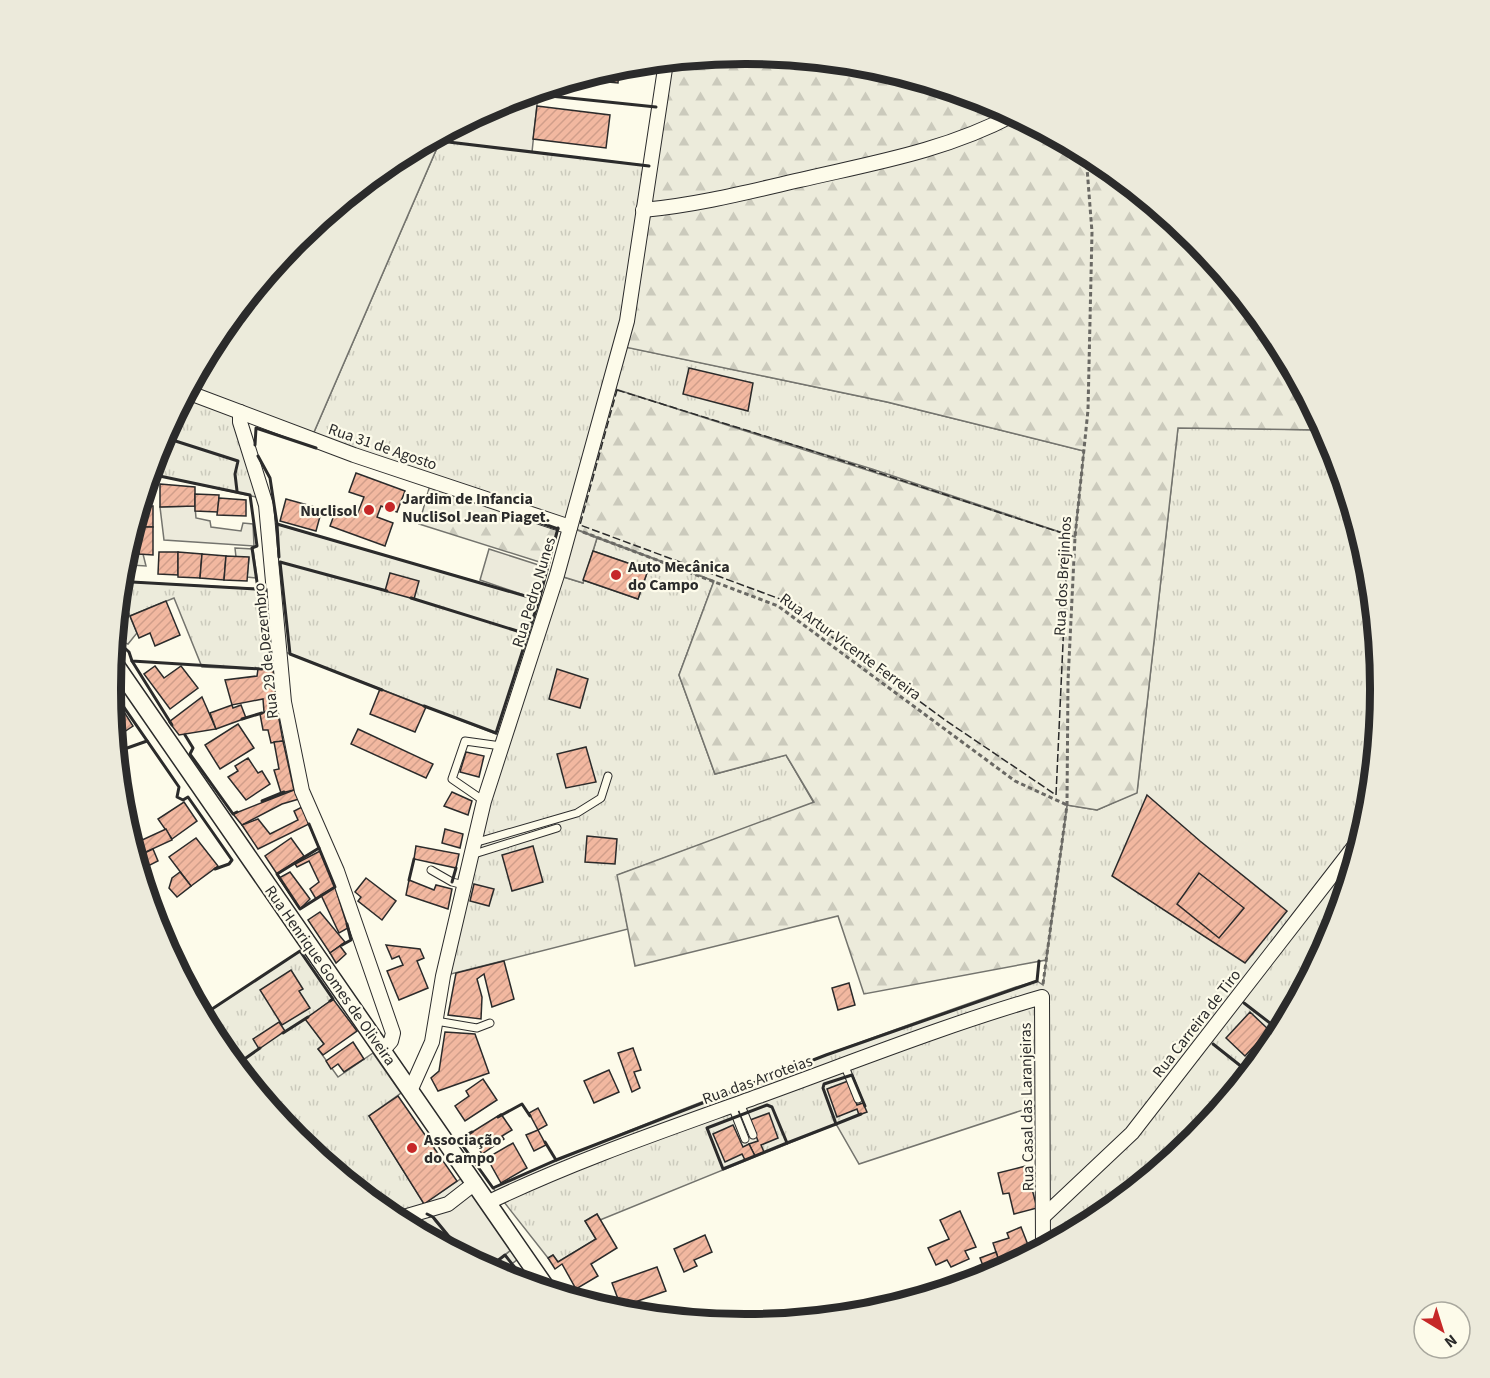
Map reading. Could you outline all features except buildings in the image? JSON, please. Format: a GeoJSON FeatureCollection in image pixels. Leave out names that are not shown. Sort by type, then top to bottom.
{"type":"FeatureCollection","features":[{"type":"Feature","properties":{"kind":"street","name":"Rua Pedro Nunes"},"geometry":{"type":"LineString","coordinates":[[411,1089],[432,1042],[443,976],[484,801],[570,527],[627,321],[665,70]]}},
{"type":"Feature","properties":{"kind":"street"},"geometry":{"type":"LineString","coordinates":[[643,210],[734,196],[878,164],[963,138],[1001,120]]}},
{"type":"Feature","properties":{"kind":"street","name":"Rua 31 de Agosto"},"geometry":{"type":"LineString","coordinates":[[195,395],[354,455],[570,527]]}},
{"type":"Feature","properties":{"kind":"street","name":"Rua 29 de Dezembro"},"geometry":{"type":"LineString","coordinates":[[240,412],[240,422],[266,505],[284,702],[302,791],[337,872],[393,1033],[391,1041],[383,1050]]}},
{"type":"Feature","properties":{"kind":"street","name":"Rua Henrique Gomes de Oliveira"},"geometry":{"type":"LineString","coordinates":[[121,674],[540,1279]]}},
{"type":"Feature","properties":{"kind":"street","name":"Rua Carreira de Tiro"},"geometry":{"type":"LineString","coordinates":[[1044,1216],[1132,1133],[1346,857]]}},
{"type":"Feature","properties":{"kind":"street","name":"Rua das Arroteias"},"geometry":{"type":"LineString","coordinates":[[489,1202],[542,1178],[736,1104],[979,1015],[1042,997]]}},
{"type":"Feature","properties":{"kind":"street","name":"Rua Casal das Laranjeiras"},"geometry":{"type":"LineString","coordinates":[[1042,997],[1043,1237]]}},
{"type":"Feature","properties":{"kind":"street"},"geometry":{"type":"LineString","coordinates":[[410,1215],[448,1204],[475,1183]]}},
{"type":"Feature","properties":{"kind":"lane"},"geometry":{"type":"LineString","coordinates":[[484,801],[452,778],[465,741],[501,746]]}},
{"type":"Feature","properties":{"kind":"lane"},"geometry":{"type":"LineString","coordinates":[[472,849],[577,813],[601,798],[608,776]]}},
{"type":"Feature","properties":{"kind":"lane"},"geometry":{"type":"LineString","coordinates":[[472,849],[557,828]]}},
{"type":"Feature","properties":{"kind":"lane"},"geometry":{"type":"LineString","coordinates":[[431,870],[452,882],[464,885]]}},
{"type":"Feature","properties":{"kind":"lane"},"geometry":{"type":"LineString","coordinates":[[436,1022],[477,1028],[490,1023]]}},
{"type":"Feature","properties":{"kind":"lane"},"geometry":{"type":"LineString","coordinates":[[844,1064],[858,1099]]}},
{"type":"Feature","properties":{"kind":"lane"},"geometry":{"type":"LineString","coordinates":[[736,1104],[753,1135]]}},
{"type":"Feature","properties":{"kind":"lane"},"geometry":{"type":"LineString","coordinates":[[736,1104],[745,1139]]}},
{"type":"Feature","properties":{"kind":"path","name":"Rua dos Brejinhos"},"geometry":{"type":"LineString","coordinates":[[1042,997],[1066,805],[1068,681],[1075,537],[1088,410],[1092,232],[1087,167]]}},
{"type":"Feature","properties":{"kind":"path","name":"Rua Artur Vicente Ferreira"},"geometry":{"type":"LineString","coordinates":[[570,527],[778,606],[1015,781],[1066,805]]}},
{"type":"Feature","properties":{"kind":"green space"},"geometry":{"type":"Polygon","coordinates":[[[745,64],[827,70],[867,76],[907,86],[984,112],[1057,148],[1125,194],[1187,247],[1215,277],[1264,342],[1286,377],[1313,430],[1178,428],[1137,793],[1097,810],[1067,805],[1046,960],[864,994],[838,916],[635,966],[617,875],[814,802],[786,755],[715,774],[679,675],[714,581],[570,527],[609,387],[1075,537],[1084,451],[887,402],[620,346],[665,70],[745,64]]]}},
{"type":"Feature","properties":{"kind":"green space"},"geometry":{"type":"Polygon","coordinates":[[[445,142],[650,166],[621,346],[887,402],[1084,451],[1075,537],[872,469],[617,391],[570,527],[311,439],[438,145],[445,142]]]}},
{"type":"Feature","properties":{"kind":"green space"},"geometry":{"type":"Polygon","coordinates":[[[438,145],[311,439],[195,395],[226,342],[250,309],[303,247],[365,194],[438,145]]]}},
{"type":"Feature","properties":{"kind":"green space"},"geometry":{"type":"Polygon","coordinates":[[[195,395],[240,412],[265,499],[158,476],[168,450],[195,395]]]}},
{"type":"Feature","properties":{"kind":"green space"},"geometry":{"type":"Polygon","coordinates":[[[1178,427],[1313,430],[1336,488],[1348,527],[1358,567],[1364,607],[1370,689],[1364,771],[1358,811],[1336,890],[1322,928],[1286,1001],[1264,1036],[1215,1101],[1157,1159],[1092,1208],[1043,1237],[1044,1216],[1035,1106],[859,1164],[836,1124],[600,1220],[597,1214],[585,1221],[596,1239],[558,1262],[553,1255],[548,1258],[493,1188],[687,1108],[818,1058],[1016,987],[1037,981],[1043,985],[1067,805],[1097,810],[1137,792],[1178,427]]]}},
{"type":"Feature","properties":{"kind":"green space"},"geometry":{"type":"Polygon","coordinates":[[[430,485],[558,529],[549,565],[419,524],[430,485]]]}},
{"type":"Feature","properties":{"kind":"green space"},"geometry":{"type":"Polygon","coordinates":[[[269,522],[547,602],[557,575],[583,583],[583,580],[638,599],[648,570],[593,551],[597,538],[714,581],[679,675],[715,774],[786,755],[814,803],[618,875],[628,929],[443,976],[504,737],[280,650],[269,522]]]}},
{"type":"Feature","properties":{"kind":"green space"},"geometry":{"type":"Polygon","coordinates":[[[138,545],[139,554],[143,554],[146,566],[132,565],[138,545]]]}},
{"type":"Feature","properties":{"kind":"green space"},"geometry":{"type":"Polygon","coordinates":[[[235,548],[253,549],[257,578],[247,577],[249,558],[236,557],[235,548]]]}},
{"type":"Feature","properties":{"kind":"green space"},"geometry":{"type":"Polygon","coordinates":[[[131,571],[132,582],[266,589],[268,620],[264,625],[265,632],[269,634],[273,670],[202,667],[174,598],[130,616],[126,606],[131,571]]]}},
{"type":"Feature","properties":{"kind":"green space"},"geometry":{"type":"Polygon","coordinates":[[[300,951],[333,999],[306,1019],[324,1044],[318,1049],[338,1077],[373,1053],[401,1093],[369,1116],[428,1210],[423,1212],[433,1217],[452,1240],[398,1208],[365,1184],[303,1131],[250,1069],[210,1010],[300,951]]]}},
{"type":"Feature","properties":{"kind":"green space"},"geometry":{"type":"Polygon","coordinates":[[[511,1250],[518,1259],[508,1267],[496,1262],[511,1250]]]}},
{"type":"Feature","properties":{"kind":"shaded area"},"geometry":{"type":"Polygon","coordinates":[[[537,100],[532,152],[445,142],[506,112],[537,100]]]}},
{"type":"Feature","properties":{"kind":"shaded area"},"geometry":{"type":"Polygon","coordinates":[[[195,506],[196,518],[210,521],[211,527],[241,531],[243,523],[253,524],[254,546],[164,540],[160,507],[195,506]]]}},
{"type":"Feature","properties":{"kind":"shaded area"},"geometry":{"type":"Polygon","coordinates":[[[570,527],[597,538],[583,583],[557,575],[570,527]]]}},
{"type":"Feature","properties":{"kind":"shaded area"},"geometry":{"type":"Polygon","coordinates":[[[489,549],[548,568],[539,600],[480,580],[489,549]]]}},
{"type":"Feature","properties":{"kind":"shaded area"},"geometry":{"type":"Polygon","coordinates":[[[126,607],[137,633],[128,644],[123,642],[126,607]]]}},
{"type":"Feature","properties":{"kind":"shaded area"},"geometry":{"type":"Polygon","coordinates":[[[462,1178],[511,1250],[496,1262],[451,1239],[424,1204],[462,1178]]]}},
{"type":"Feature","properties":{"kind":"fence"},"geometry":{"type":"LineString","coordinates":[[617,390],[1068,535],[1056,795],[945,720],[780,599],[580,525],[617,390]]}},
{"type":"Feature","properties":{"kind":"wall"},"geometry":{"type":"LineString","coordinates":[[550,96],[656,107]]}},
{"type":"Feature","properties":{"kind":"wall"},"geometry":{"type":"LineString","coordinates":[[445,142],[649,166]]}},
{"type":"Feature","properties":{"kind":"wall"},"geometry":{"type":"LineString","coordinates":[[255,445],[256,428],[316,448]]}},
{"type":"Feature","properties":{"kind":"wall"},"geometry":{"type":"LineString","coordinates":[[173,440],[238,461],[235,474],[237,491]]}},
{"type":"Feature","properties":{"kind":"wall"},"geometry":{"type":"LineString","coordinates":[[258,456],[270,478],[277,524]]}},
{"type":"Feature","properties":{"kind":"wall"},"geometry":{"type":"LineString","coordinates":[[132,582],[258,589],[252,548],[257,546],[250,495],[159,476]]}},
{"type":"Feature","properties":{"kind":"wall"},"geometry":{"type":"LineString","coordinates":[[521,516],[558,529]]}},
{"type":"Feature","properties":{"kind":"wall"},"geometry":{"type":"LineString","coordinates":[[279,557],[277,524],[539,600]]}},
{"type":"Feature","properties":{"kind":"wall"},"geometry":{"type":"LineString","coordinates":[[424,706],[496,733],[539,600],[558,528]]}},
{"type":"Feature","properties":{"kind":"wall"},"geometry":{"type":"LineString","coordinates":[[382,690],[290,654],[280,562],[387,591]]}},
{"type":"Feature","properties":{"kind":"wall"},"geometry":{"type":"LineString","coordinates":[[130,582],[132,582],[131,575]]}},
{"type":"Feature","properties":{"kind":"wall"},"geometry":{"type":"LineString","coordinates":[[258,589],[266,589],[268,620],[264,624],[265,632],[269,634],[271,670]]}},
{"type":"Feature","properties":{"kind":"wall"},"geometry":{"type":"LineString","coordinates":[[411,598],[527,634]]}},
{"type":"Feature","properties":{"kind":"wall"},"geometry":{"type":"LineString","coordinates":[[122,646],[129,652],[132,661],[262,669]]}},
{"type":"Feature","properties":{"kind":"wall"},"geometry":{"type":"LineString","coordinates":[[132,661],[172,725]]}},
{"type":"Feature","properties":{"kind":"wall"},"geometry":{"type":"LineString","coordinates":[[121,703],[179,787],[177,797],[183,800],[188,797],[232,860],[229,864],[215,869]]}},
{"type":"Feature","properties":{"kind":"wall"},"geometry":{"type":"LineString","coordinates":[[242,719],[262,713]]}},
{"type":"Feature","properties":{"kind":"wall"},"geometry":{"type":"LineString","coordinates":[[185,735],[193,748],[190,754],[233,814],[237,812]]}},
{"type":"Feature","properties":{"kind":"wall"},"geometry":{"type":"LineString","coordinates":[[124,749],[147,741]]}},
{"type":"Feature","properties":{"kind":"wall"},"geometry":{"type":"LineString","coordinates":[[262,801],[284,792]]}},
{"type":"Feature","properties":{"kind":"wall"},"geometry":{"type":"LineString","coordinates":[[309,824],[319,848]]}},
{"type":"Feature","properties":{"kind":"wall"},"geometry":{"type":"LineString","coordinates":[[319,848],[335,887],[300,909],[277,874],[319,848]]}},
{"type":"Feature","properties":{"kind":"wall"},"geometry":{"type":"LineString","coordinates":[[409,880],[414,859]]}},
{"type":"Feature","properties":{"kind":"wall"},"geometry":{"type":"LineString","coordinates":[[452,882],[456,868]]}},
{"type":"Feature","properties":{"kind":"wall"},"geometry":{"type":"LineString","coordinates":[[342,945],[351,940],[347,924]]}},
{"type":"Feature","properties":{"kind":"wall"},"geometry":{"type":"LineString","coordinates":[[210,1010],[300,951],[333,999],[330,1001]]}},
{"type":"Feature","properties":{"kind":"wall"},"geometry":{"type":"LineString","coordinates":[[472,1132],[458,1139],[493,1188],[556,1160],[826,1055],[1037,981],[1039,961]]}},
{"type":"Feature","properties":{"kind":"wall"},"geometry":{"type":"LineString","coordinates":[[1244,1003],[1271,1024]]}},
{"type":"Feature","properties":{"kind":"wall"},"geometry":{"type":"LineString","coordinates":[[283,1033],[308,1017]]}},
{"type":"Feature","properties":{"kind":"wall"},"geometry":{"type":"LineString","coordinates":[[1213,1044],[1242,1067]]}},
{"type":"Feature","properties":{"kind":"wall"},"geometry":{"type":"LineString","coordinates":[[243,1060],[260,1048]]}},
{"type":"Feature","properties":{"kind":"wall"},"geometry":{"type":"LineString","coordinates":[[787,1143],[836,1124],[823,1088],[824,1084],[852,1075],[865,1106]]}},
{"type":"Feature","properties":{"kind":"wall"},"geometry":{"type":"LineString","coordinates":[[498,1117],[522,1104],[530,1116]]}},
{"type":"Feature","properties":{"kind":"wall"},"geometry":{"type":"LineString","coordinates":[[767,1105],[772,1107],[787,1143],[723,1169],[707,1128],[767,1105]]}},
{"type":"Feature","properties":{"kind":"wall"},"geometry":{"type":"LineString","coordinates":[[836,1124],[861,1114]]}},
{"type":"Feature","properties":{"kind":"wall"},"geometry":{"type":"LineString","coordinates":[[545,1142],[556,1160]]}},
{"type":"Feature","properties":{"kind":"wall"},"geometry":{"type":"LineString","coordinates":[[427,1214],[433,1217],[452,1240]]}},
{"type":"Feature","properties":{"kind":"wall"},"geometry":{"type":"LineString","coordinates":[[496,1262],[505,1255],[512,1264],[509,1266]]}},
{"type":"Feature","properties":{"kind":"place","name":"Jardim de Infancia NucliSol Jean Piaget."},"geometry":{"type":"Point","coordinates":[390,507]}},
{"type":"Feature","properties":{"kind":"place","name":"Nuclisol"},"geometry":{"type":"Point","coordinates":[369,510]}},
{"type":"Feature","properties":{"kind":"place","name":"Auto Mecânica do Campo"},"geometry":{"type":"Point","coordinates":[616,575]}},
{"type":"Feature","properties":{"kind":"place","name":"Associação do Campo"},"geometry":{"type":"Point","coordinates":[412,1148]}}]}
